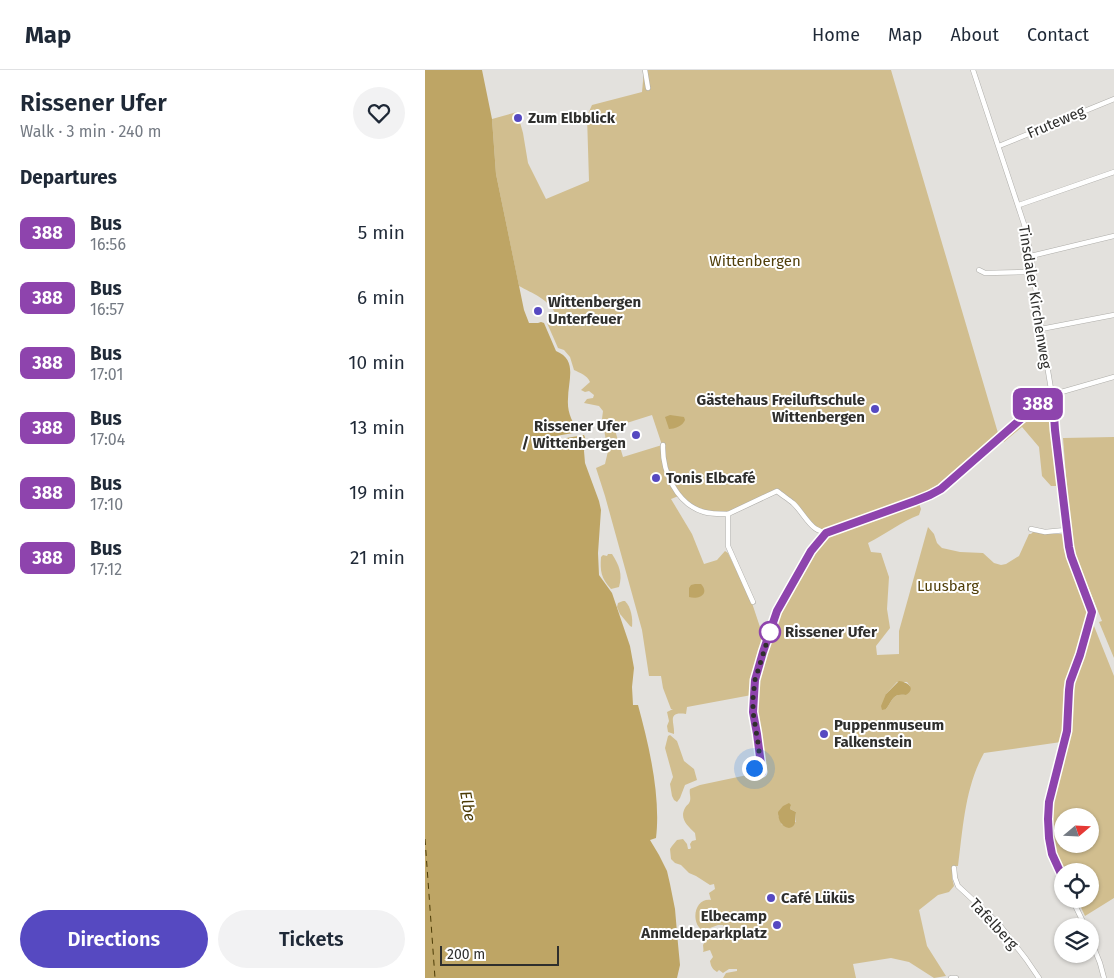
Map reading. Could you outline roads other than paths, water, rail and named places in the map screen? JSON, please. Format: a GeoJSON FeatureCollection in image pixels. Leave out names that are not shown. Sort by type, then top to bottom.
{"type":"FeatureCollection","features":[{"type":"Feature","properties":{"kind":"street"},"geometry":{"type":"LineString","coordinates":[[645,70],[648,88]]}},
{"type":"Feature","properties":{"kind":"street","name":"Tinsdaler Kirchenweg"},"geometry":{"type":"LineString","coordinates":[[973,70],[1025,224],[1053,401],[1066,530],[1071,556],[1092,612],[1070,682],[1067,731],[1049,802],[1049,838],[1052,854],[1056,863]]}},
{"type":"Feature","properties":{"kind":"street","name":"Fruteweg"},"geometry":{"type":"LineString","coordinates":[[999,146],[1114,99]]}},
{"type":"Feature","properties":{"kind":"street"},"geometry":{"type":"LineString","coordinates":[[1019,206],[1114,172]]}},
{"type":"Feature","properties":{"kind":"street"},"geometry":{"type":"LineString","coordinates":[[1031,256],[1114,236]]}},
{"type":"Feature","properties":{"kind":"street"},"geometry":{"type":"LineString","coordinates":[[979,270],[985,273],[1033,272]]}},
{"type":"Feature","properties":{"kind":"street"},"geometry":{"type":"LineString","coordinates":[[1041,329],[1114,315]]}},
{"type":"Feature","properties":{"kind":"street"},"geometry":{"type":"LineString","coordinates":[[759,756],[753,712],[755,683],[763,652],[777,611],[811,551],[826,533],[930,495],[941,489],[1045,398],[1114,377]]}},
{"type":"Feature","properties":{"kind":"street"},"geometry":{"type":"LineString","coordinates":[[663,445],[663,459],[671,482],[678,494],[692,506],[711,513],[728,514],[777,490],[794,504],[813,528],[826,533]]}},
{"type":"Feature","properties":{"kind":"street"},"geometry":{"type":"LineString","coordinates":[[728,514],[728,546],[753,602]]}},
{"type":"Feature","properties":{"kind":"street"},"geometry":{"type":"LineString","coordinates":[[1031,530],[1045,532],[1066,530]]}},
{"type":"Feature","properties":{"kind":"street","name":"Tafelberg"},"geometry":{"type":"LineString","coordinates":[[954,868],[955,878],[959,886],[998,924],[1039,978]]}},
{"type":"Feature","properties":{"kind":"street"},"geometry":{"type":"LineString","coordinates":[[1099,960],[1104,978]]}},
{"type":"Feature","properties":{"kind":"street"},"geometry":{"type":"LineString","coordinates":[[951,978],[956,978]]}},
{"type":"Feature","properties":{"kind":"water","name":"Elbe"},"geometry":{"type":"Polygon","coordinates":[[[425,70],[482,70],[492,119],[496,174],[524,310],[529,323],[544,323],[556,351],[563,355],[569,365],[568,408],[572,421],[579,432],[550,437],[549,441],[584,435],[586,440],[584,451],[585,463],[601,510],[598,553],[599,575],[612,593],[630,646],[634,668],[633,705],[638,705],[653,771],[657,822],[656,838],[650,840],[667,871],[675,909],[680,965],[677,978],[425,978],[425,70]]]}},
{"type":"Feature","properties":{"kind":"water"},"geometry":{"type":"Polygon","coordinates":[[[670,415],[684,417],[685,420],[676,428],[669,429],[665,417],[670,415]]]}},
{"type":"Feature","properties":{"kind":"water"},"geometry":{"type":"Polygon","coordinates":[[[695,584],[701,584],[704,593],[700,597],[689,597],[689,588],[695,584]]]}},
{"type":"Feature","properties":{"kind":"water"},"geometry":{"type":"Polygon","coordinates":[[[899,681],[908,684],[911,690],[906,695],[895,696],[886,709],[882,710],[881,706],[886,694],[899,681]]]}},
{"type":"Feature","properties":{"kind":"water"},"geometry":{"type":"Polygon","coordinates":[[[789,803],[791,805],[790,809],[796,812],[794,824],[789,828],[781,822],[778,812],[789,803]]]}},
{"type":"Feature","properties":{"kind":"place","name":"Zum Elbblick"},"geometry":{"type":"Point","coordinates":[518,118]}},
{"type":"Feature","properties":{"kind":"place","name":"Wittenbergen Unterfeuer"},"geometry":{"type":"Point","coordinates":[538,311]}},
{"type":"Feature","properties":{"kind":"place","name":"Gästehaus Freiluftschule Wittenbergen"},"geometry":{"type":"Point","coordinates":[875,409]}},
{"type":"Feature","properties":{"kind":"place","name":"Rissener Ufer / Wittenbergen"},"geometry":{"type":"Point","coordinates":[636,435]}},
{"type":"Feature","properties":{"kind":"place","name":"Tonis Elbcafé"},"geometry":{"type":"Point","coordinates":[656,478]}},
{"type":"Feature","properties":{"kind":"place","name":"Rissener Ufer"},"geometry":{"type":"Point","coordinates":[770,632]}},
{"type":"Feature","properties":{"kind":"place","name":"Puppenmuseum Falkenstein"},"geometry":{"type":"Point","coordinates":[824,734]}},
{"type":"Feature","properties":{"kind":"place","name":"Café Lüküs"},"geometry":{"type":"Point","coordinates":[771,898]}},
{"type":"Feature","properties":{"kind":"place","name":"Elbecamp Anmeldeparkplatz"},"geometry":{"type":"Point","coordinates":[777,925]}},
{"type":"Feature","properties":{"kind":"park label","name":"Wittenbergen"},"geometry":{"type":"Point","coordinates":[755,261]}},
{"type":"Feature","properties":{"kind":"park label","name":"Luusbarg"},"geometry":{"type":"Point","coordinates":[948,586]}}]}
